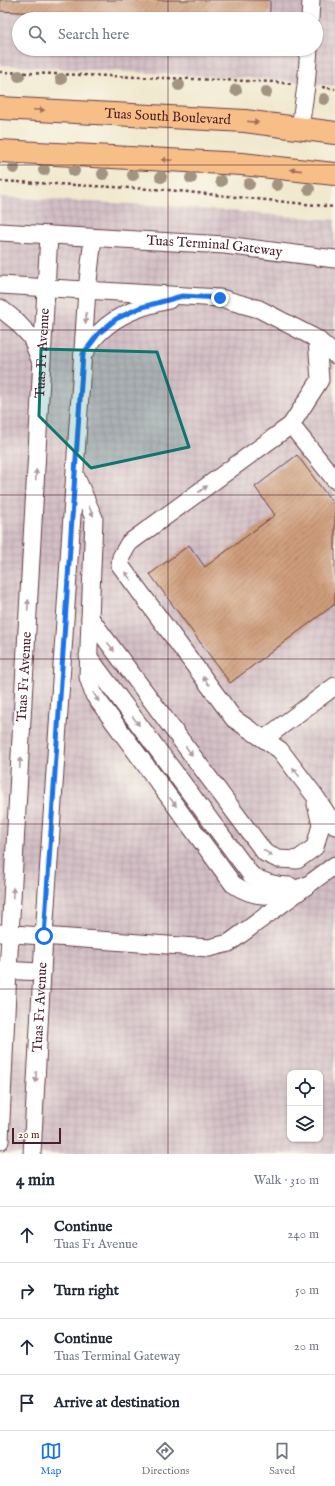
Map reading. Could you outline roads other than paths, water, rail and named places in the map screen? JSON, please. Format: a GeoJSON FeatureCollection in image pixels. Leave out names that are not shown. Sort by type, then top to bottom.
{"type":"FeatureCollection","features":[{"type":"Feature","properties":{"kind":"main road","name":"Tuas South Boulevard"},"geometry":{"type":"LineString","coordinates":[[0,108],[245,121],[335,133]]}},
{"type":"Feature","properties":{"kind":"main road"},"geometry":{"type":"LineString","coordinates":[[0,151],[242,164],[335,174]]}},
{"type":"Feature","properties":{"kind":"street"},"geometry":{"type":"LineString","coordinates":[[310,12],[311,0]]}},
{"type":"Feature","properties":{"kind":"street"},"geometry":{"type":"LineString","coordinates":[[300,128],[308,56]]}},
{"type":"Feature","properties":{"kind":"street","name":"Tuas Terminal Gateway"},"geometry":{"type":"LineString","coordinates":[[0,232],[225,245],[335,259]]}},
{"type":"Feature","properties":{"kind":"street","name":"Tuas F1 Avenue"},"geometry":{"type":"LineString","coordinates":[[0,1142],[5,933],[42,366],[49,235]]}},
{"type":"Feature","properties":{"kind":"street","name":"Tuas F1 Avenue"},"geometry":{"type":"LineString","coordinates":[[32,1154],[44,936],[83,354],[93,238]]}},
{"type":"Feature","properties":{"kind":"street"},"geometry":{"type":"LineString","coordinates":[[0,285],[220,298],[259,309],[317,339],[335,355]]}},
{"type":"Feature","properties":{"kind":"street"},"geometry":{"type":"LineString","coordinates":[[83,354],[99,333],[116,319],[139,308],[182,296]]}},
{"type":"Feature","properties":{"kind":"street"},"geometry":{"type":"LineString","coordinates":[[0,308],[15,320],[31,337],[42,366]]}},
{"type":"Feature","properties":{"kind":"street"},"geometry":{"type":"LineString","coordinates":[[317,339],[320,380],[291,425],[129,543],[121,557],[120,565],[234,719],[280,750],[315,796],[335,826]]}},
{"type":"Feature","properties":{"kind":"street"},"geometry":{"type":"LineString","coordinates":[[291,425],[335,480]]}},
{"type":"Feature","properties":{"kind":"street"},"geometry":{"type":"LineString","coordinates":[[75,475],[94,518],[88,656],[88,677],[94,695],[233,884],[244,892],[258,896],[275,894],[306,886]]}},
{"type":"Feature","properties":{"kind":"street"},"geometry":{"type":"LineString","coordinates":[[90,618],[266,853],[278,859],[297,860],[315,847],[321,825],[315,796]]}},
{"type":"Feature","properties":{"kind":"street"},"geometry":{"type":"LineString","coordinates":[[264,739],[335,686]]}},
{"type":"Feature","properties":{"kind":"street"},"geometry":{"type":"LineString","coordinates":[[5,933],[209,948],[220,946],[229,944],[335,865]]}},
{"type":"Feature","properties":{"kind":"street"},"geometry":{"type":"LineString","coordinates":[[4,970],[42,972]]}}]}
